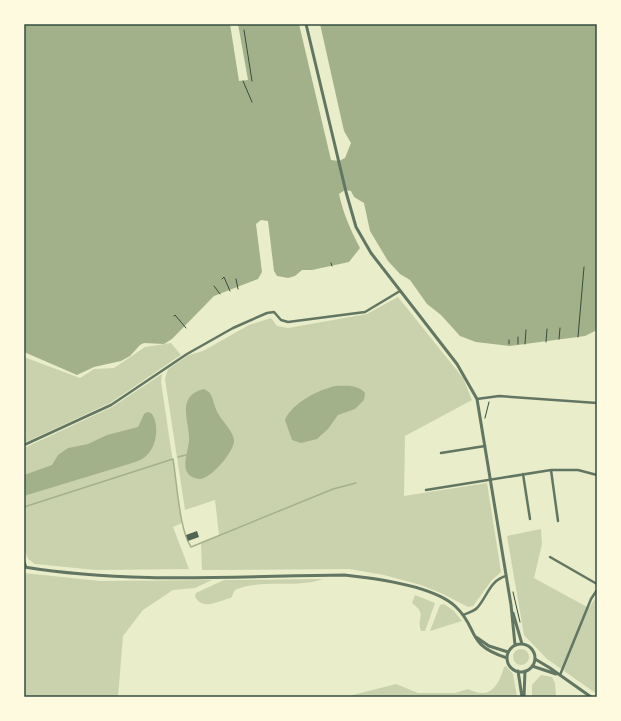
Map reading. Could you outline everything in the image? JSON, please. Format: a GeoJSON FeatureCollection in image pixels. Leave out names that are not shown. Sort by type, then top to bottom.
{"type":"FeatureCollection","features":[{"type":"Feature","properties":{"kind":"street"},"geometry":{"type":"LineString","coordinates":[[306,24],[352,216],[363,241],[457,364],[477,399],[511,605],[515,645]]}},
{"type":"Feature","properties":{"kind":"street"},"geometry":{"type":"LineString","coordinates":[[24,445],[111,405],[187,354],[233,328],[267,313],[274,312],[281,320],[288,322],[365,312],[400,291]]}},
{"type":"Feature","properties":{"kind":"street"},"geometry":{"type":"LineString","coordinates":[[477,399],[489,397],[597,403]]}},
{"type":"Feature","properties":{"kind":"street"},"geometry":{"type":"LineString","coordinates":[[441,453],[485,446]]}},
{"type":"Feature","properties":{"kind":"street"},"geometry":{"type":"LineString","coordinates":[[426,490],[550,470],[578,470],[597,475]]}},
{"type":"Feature","properties":{"kind":"street"},"geometry":{"type":"LineString","coordinates":[[550,470],[558,521]]}},
{"type":"Feature","properties":{"kind":"street"},"geometry":{"type":"LineString","coordinates":[[523,474],[530,519]]}},
{"type":"Feature","properties":{"kind":"street"},"geometry":{"type":"LineString","coordinates":[[550,557],[597,584]]}},
{"type":"Feature","properties":{"kind":"street"},"geometry":{"type":"LineString","coordinates":[[24,561],[25,567],[92,575],[138,577],[354,576],[377,579],[422,590],[441,597],[454,605],[463,615],[472,634],[479,644],[485,649],[507,658]]}},
{"type":"Feature","properties":{"kind":"street"},"geometry":{"type":"LineString","coordinates":[[463,615],[478,607],[494,582],[499,577],[506,576]]}},
{"type":"Feature","properties":{"kind":"street"},"geometry":{"type":"LineString","coordinates":[[560,675],[586,610],[597,590]]}},
{"type":"Feature","properties":{"kind":"street"},"geometry":{"type":"LineString","coordinates":[[511,605],[522,644]]}},
{"type":"Feature","properties":{"kind":"street"},"geometry":{"type":"LineString","coordinates":[[472,634],[489,646],[508,652]]}},
{"type":"Feature","properties":{"kind":"street"},"geometry":{"type":"LineString","coordinates":[[535,659],[532,666],[525,671],[518,671],[510,666],[507,658],[508,652],[515,645],[522,644],[530,647],[535,659],[591,697]]}},
{"type":"Feature","properties":{"kind":"street"},"geometry":{"type":"LineString","coordinates":[[532,666],[560,675]]}},
{"type":"Feature","properties":{"kind":"street"},"geometry":{"type":"LineString","coordinates":[[518,671],[523,697]]}},
{"type":"Feature","properties":{"kind":"street"},"geometry":{"type":"LineString","coordinates":[[523,697],[525,671]]}},
{"type":"Feature","properties":{"kind":"path"},"geometry":{"type":"LineString","coordinates":[[244,30],[252,80]]}},
{"type":"Feature","properties":{"kind":"path"},"geometry":{"type":"LineString","coordinates":[[245,65],[249,64]]}},
{"type":"Feature","properties":{"kind":"path"},"geometry":{"type":"LineString","coordinates":[[243,81],[252,102]]}},
{"type":"Feature","properties":{"kind":"path"},"geometry":{"type":"LineString","coordinates":[[578,337],[584,267]]}},
{"type":"Feature","properties":{"kind":"path"},"geometry":{"type":"LineString","coordinates":[[222,278],[224,277],[230,291]]}},
{"type":"Feature","properties":{"kind":"path"},"geometry":{"type":"LineString","coordinates":[[236,279],[238,289]]}},
{"type":"Feature","properties":{"kind":"path"},"geometry":{"type":"LineString","coordinates":[[214,286],[220,294]]}},
{"type":"Feature","properties":{"kind":"path"},"geometry":{"type":"LineString","coordinates":[[174,316],[175,315],[186,328]]}},
{"type":"Feature","properties":{"kind":"path"},"geometry":{"type":"LineString","coordinates":[[559,339],[560,328]]}},
{"type":"Feature","properties":{"kind":"path"},"geometry":{"type":"LineString","coordinates":[[525,344],[526,330]]}},
{"type":"Feature","properties":{"kind":"path"},"geometry":{"type":"LineString","coordinates":[[546,342],[547,330]]}},
{"type":"Feature","properties":{"kind":"path"},"geometry":{"type":"LineString","coordinates":[[518,337],[518,344]]}},
{"type":"Feature","properties":{"kind":"path"},"geometry":{"type":"LineString","coordinates":[[486,425],[484,417],[489,397]]}},
{"type":"Feature","properties":{"kind":"path"},"geometry":{"type":"LineString","coordinates":[[513,590],[521,624]]}},
{"type":"Feature","properties":{"kind":"shaded area"},"geometry":{"type":"Polygon","coordinates":[[[24,24],[230,24],[239,81],[248,80],[238,24],[299,24],[331,160],[339,161],[345,158],[351,143],[344,131],[320,24],[597,24],[597,330],[585,336],[510,346],[476,342],[460,336],[441,315],[427,304],[410,280],[400,274],[388,261],[370,231],[364,203],[354,197],[351,191],[345,190],[339,194],[353,235],[360,248],[349,262],[312,270],[302,270],[295,276],[288,278],[277,276],[274,271],[268,221],[261,220],[256,224],[262,272],[258,279],[214,296],[172,339],[164,344],[144,343],[140,345],[130,356],[121,361],[94,367],[77,375],[24,352],[24,24]]]}},
{"type":"Feature","properties":{"kind":"shaded area"},"geometry":{"type":"Polygon","coordinates":[[[398,297],[463,378],[472,400],[405,436],[404,496],[487,483],[501,572],[492,580],[473,606],[468,607],[421,585],[384,575],[349,569],[202,570],[201,542],[219,535],[215,500],[185,510],[165,379],[168,369],[189,355],[203,351],[249,325],[271,318],[277,326],[288,328],[367,314],[398,297]]]}},
{"type":"Feature","properties":{"kind":"shaded area"},"geometry":{"type":"Polygon","coordinates":[[[171,343],[181,355],[110,403],[24,443],[24,357],[80,378],[94,369],[114,368],[145,347],[171,343]]]}},
{"type":"Feature","properties":{"kind":"shaded area"},"geometry":{"type":"Polygon","coordinates":[[[162,374],[161,382],[182,523],[173,527],[189,569],[96,570],[35,564],[28,559],[24,549],[24,448],[112,407],[162,374]]]}},
{"type":"Feature","properties":{"kind":"shaded area"},"geometry":{"type":"Polygon","coordinates":[[[335,386],[351,386],[358,388],[365,393],[364,400],[355,409],[338,415],[328,429],[317,439],[301,443],[292,440],[285,420],[288,414],[306,398],[335,386]]]}},
{"type":"Feature","properties":{"kind":"shaded area"},"geometry":{"type":"Polygon","coordinates":[[[204,389],[211,394],[217,412],[230,431],[234,441],[230,452],[221,464],[209,475],[199,479],[188,474],[185,464],[189,441],[186,410],[190,397],[195,392],[204,389]]]}},
{"type":"Feature","properties":{"kind":"shaded area"},"geometry":{"type":"Polygon","coordinates":[[[147,412],[151,413],[154,417],[156,423],[156,435],[153,447],[144,457],[129,464],[24,496],[24,475],[52,465],[58,455],[68,448],[88,444],[107,435],[138,427],[144,414],[147,412]]]}},
{"type":"Feature","properties":{"kind":"shaded area"},"geometry":{"type":"Polygon","coordinates":[[[541,529],[542,544],[534,578],[589,608],[597,595],[597,694],[547,659],[524,635],[507,536],[541,529]]]}},
{"type":"Feature","properties":{"kind":"shaded area"},"geometry":{"type":"Polygon","coordinates":[[[24,573],[100,581],[212,580],[195,588],[173,590],[143,610],[123,636],[118,697],[24,697],[24,573]]]}},
{"type":"Feature","properties":{"kind":"shaded area"},"geometry":{"type":"Polygon","coordinates":[[[323,579],[301,583],[246,586],[235,590],[231,598],[212,604],[202,603],[198,601],[195,596],[196,593],[224,580],[323,579]]]}},
{"type":"Feature","properties":{"kind":"shaded area"},"geometry":{"type":"Polygon","coordinates":[[[415,595],[435,603],[425,631],[421,631],[421,613],[412,603],[415,595]]]}},
{"type":"Feature","properties":{"kind":"shaded area"},"geometry":{"type":"Polygon","coordinates":[[[444,604],[454,611],[462,621],[430,631],[440,605],[444,604]]]}},
{"type":"Feature","properties":{"kind":"shaded area"},"geometry":{"type":"Polygon","coordinates":[[[521,649],[527,651],[529,657],[527,663],[521,665],[515,663],[513,657],[515,651],[521,649]]]}},
{"type":"Feature","properties":{"kind":"shaded area"},"geometry":{"type":"Polygon","coordinates":[[[506,666],[513,674],[517,697],[345,697],[396,684],[418,693],[455,693],[468,689],[482,693],[492,690],[496,686],[504,667],[506,666]]]}},
{"type":"Feature","properties":{"kind":"shaded area"},"geometry":{"type":"Polygon","coordinates":[[[541,675],[552,677],[555,683],[556,697],[532,697],[532,685],[541,675]]]}},
{"type":"Feature","properties":{"kind":"building"},"geometry":{"type":"Polygon","coordinates":[[[197,531],[199,537],[188,541],[186,535],[197,531]]]}},
{"type":"Feature","properties":{"kind":"waterway"},"geometry":{"type":"LineString","coordinates":[[178,457],[186,455]]}},
{"type":"Feature","properties":{"kind":"waterway"},"geometry":{"type":"LineString","coordinates":[[24,507],[173,459],[181,517],[187,539],[191,547],[333,489],[356,483]]}}]}
